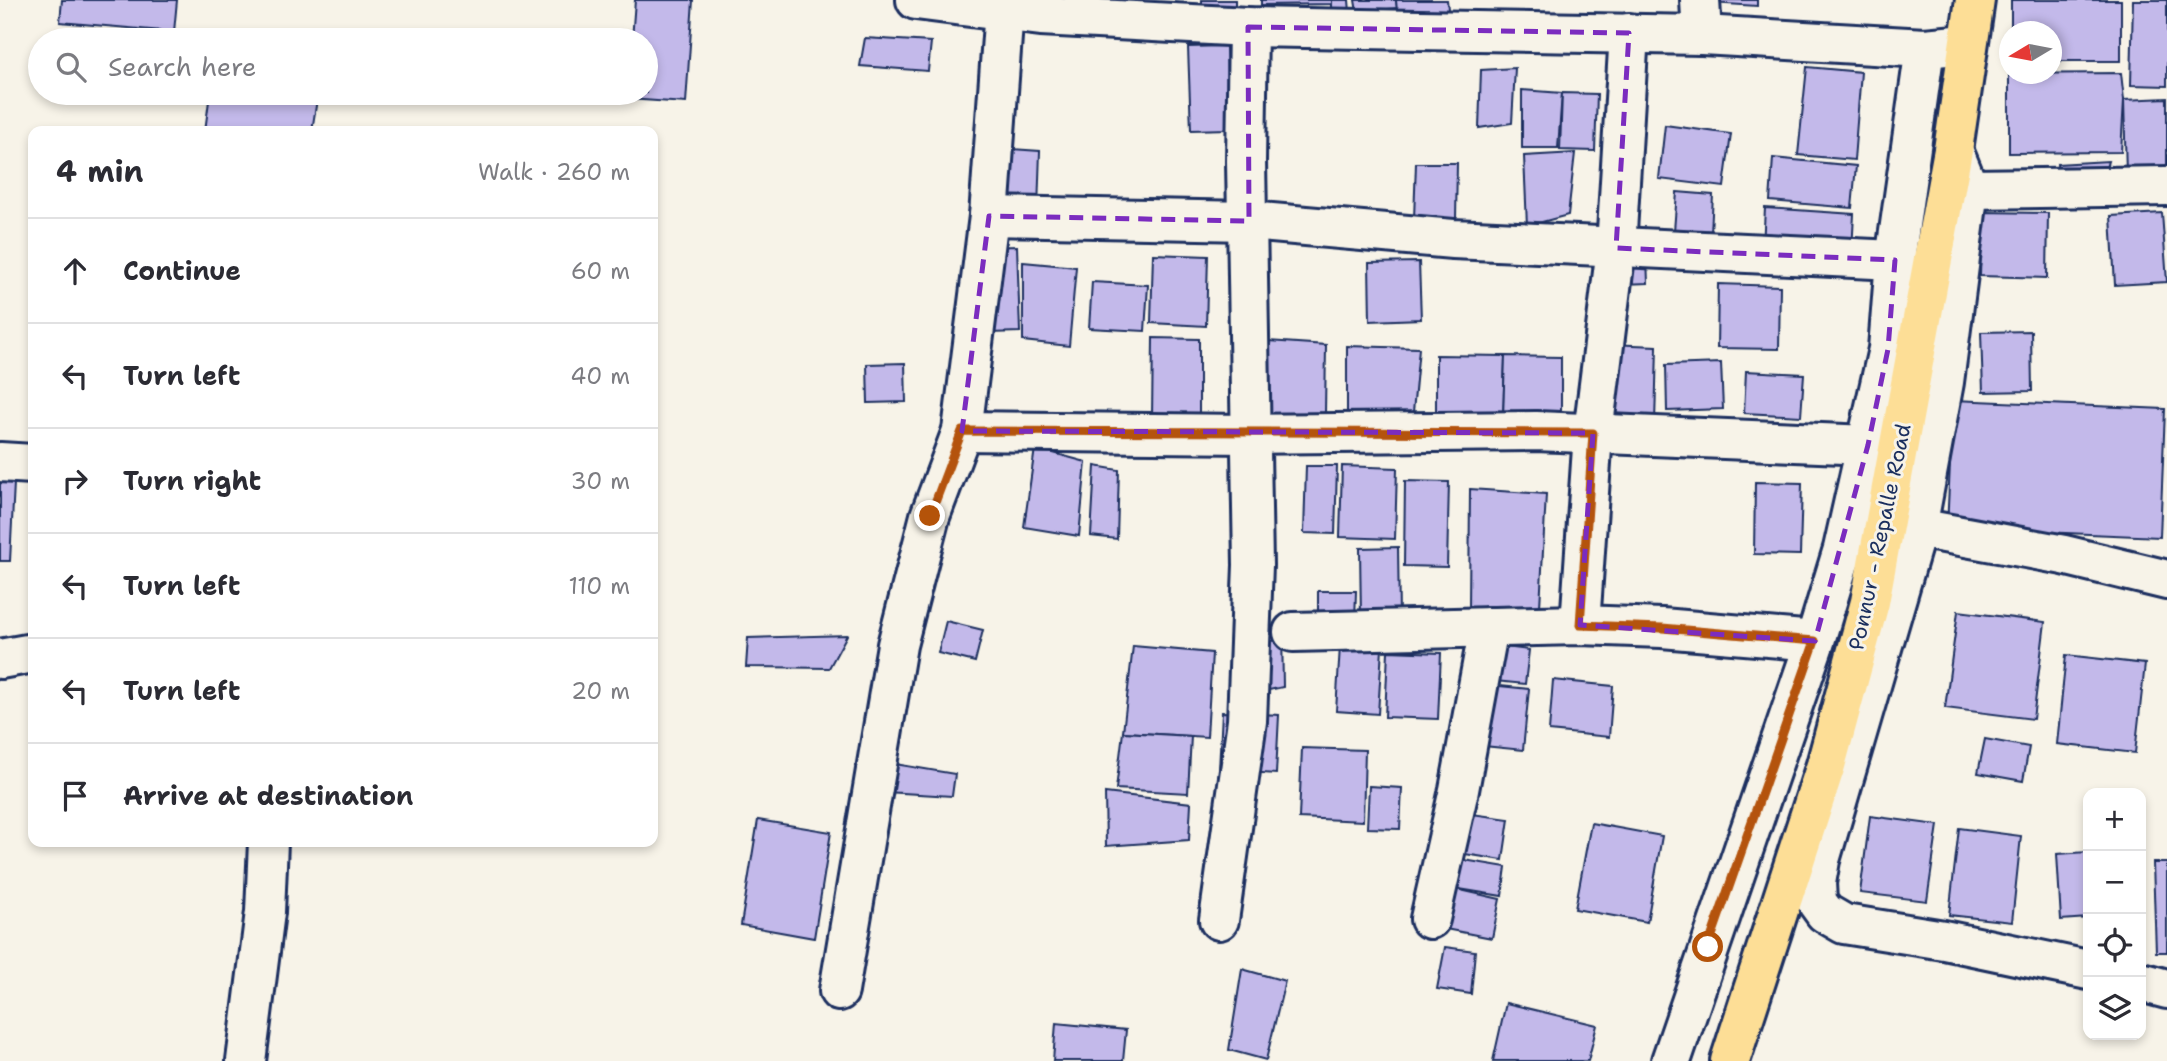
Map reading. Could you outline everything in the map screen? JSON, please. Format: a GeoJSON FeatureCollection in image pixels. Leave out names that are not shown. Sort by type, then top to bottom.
{"type":"FeatureCollection","features":[{"type":"Feature","properties":{"kind":"main road","name":"Ponnur - Repalle Road"},"geometry":{"type":"LineString","coordinates":[[1730,1061],[1826,765],[1870,602],[1953,150],[1975,0]]}},
{"type":"Feature","properties":{"kind":"street"},"geometry":{"type":"LineString","coordinates":[[916,0],[1004,9],[1191,12],[1248,27],[1495,17],[1629,33],[1701,17],[1924,48],[1968,44]]}},
{"type":"Feature","properties":{"kind":"street"},"geometry":{"type":"LineString","coordinates":[[839,991],[897,645],[930,516],[962,431],[989,216],[1004,9]]}},
{"type":"Feature","properties":{"kind":"street"},"geometry":{"type":"LineString","coordinates":[[1219,920],[1247,721],[1253,565],[1248,27]]}},
{"type":"Feature","properties":{"kind":"street"},"geometry":{"type":"LineString","coordinates":[[1580,625],[1593,433],[1616,248],[1629,33]]}},
{"type":"Feature","properties":{"kind":"street"},"geometry":{"type":"LineString","coordinates":[[1671,1061],[1815,641],[1843,549],[1888,349],[1895,260],[1924,48]]}},
{"type":"Feature","properties":{"kind":"street"},"geometry":{"type":"LineString","coordinates":[[1953,150],[1969,189],[1944,382],[1917,528],[1820,860],[1816,883],[1817,902],[1825,913],[1844,924],[1944,940],[2083,969]]}},
{"type":"Feature","properties":{"kind":"street"},"geometry":{"type":"LineString","coordinates":[[1969,189],[2167,186]]}},
{"type":"Feature","properties":{"kind":"street"},"geometry":{"type":"LineString","coordinates":[[989,216],[1249,221],[1453,239],[1895,260]]}},
{"type":"Feature","properties":{"kind":"street"},"geometry":{"type":"LineString","coordinates":[[962,431],[1250,434],[1536,431],[1868,445]]}},
{"type":"Feature","properties":{"kind":"street"},"geometry":{"type":"LineString","coordinates":[[0,462],[28,464]]}},
{"type":"Feature","properties":{"kind":"street"},"geometry":{"type":"LineString","coordinates":[[1917,528],[2064,555],[2167,580]]}},
{"type":"Feature","properties":{"kind":"street"},"geometry":{"type":"LineString","coordinates":[[1293,632],[1580,625],[1662,628],[1815,641]]}},
{"type":"Feature","properties":{"kind":"street"},"geometry":{"type":"LineString","coordinates":[[1430,919],[1459,790],[1489,627]]}},
{"type":"Feature","properties":{"kind":"street"},"geometry":{"type":"LineString","coordinates":[[0,659],[28,654]]}},
{"type":"Feature","properties":{"kind":"street"},"geometry":{"type":"LineString","coordinates":[[246,1061],[265,912],[268,847]]}},
{"type":"Feature","properties":{"kind":"street"},"geometry":{"type":"LineString","coordinates":[[2146,983],[2167,989]]}},
{"type":"Feature","properties":{"kind":"highlighted area"},"geometry":{"type":"Polygon","coordinates":[[[1248,27],[1629,33],[1616,248],[1895,260],[1888,349],[1868,445],[1815,641],[1580,625],[1593,433],[962,431],[989,216],[1249,221],[1248,27]]]}},
{"type":"Feature","properties":{"kind":"building"},"geometry":{"type":"Polygon","coordinates":[[[62,0],[177,0],[174,28],[128,28],[60,22],[62,0]]]}},
{"type":"Feature","properties":{"kind":"building"},"geometry":{"type":"Polygon","coordinates":[[[635,0],[693,0],[686,103],[658,101],[658,28],[633,28],[635,0]]]}},
{"type":"Feature","properties":{"kind":"building"},"geometry":{"type":"Polygon","coordinates":[[[1202,0],[1235,0],[1235,7],[1202,7],[1202,0]]]}},
{"type":"Feature","properties":{"kind":"building"},"geometry":{"type":"Polygon","coordinates":[[[1261,0],[1332,0],[1332,4],[1261,5],[1261,0]]]}},
{"type":"Feature","properties":{"kind":"building"},"geometry":{"type":"Polygon","coordinates":[[[1332,0],[1349,0],[1350,12],[1332,12],[1332,0]]]}},
{"type":"Feature","properties":{"kind":"building"},"geometry":{"type":"Polygon","coordinates":[[[1355,0],[1396,0],[1397,8],[1357,12],[1355,0]]]}},
{"type":"Feature","properties":{"kind":"building"},"geometry":{"type":"Polygon","coordinates":[[[1396,0],[1447,0],[1449,18],[1398,23],[1396,0]]]}},
{"type":"Feature","properties":{"kind":"building"},"geometry":{"type":"Polygon","coordinates":[[[1710,0],[1757,0],[1757,6],[1711,3],[1710,0]]]}},
{"type":"Feature","properties":{"kind":"building"},"geometry":{"type":"Polygon","coordinates":[[[2011,0],[2121,0],[2121,61],[2062,61],[2062,21],[2011,21],[2011,0]]]}},
{"type":"Feature","properties":{"kind":"building"},"geometry":{"type":"Polygon","coordinates":[[[2133,0],[2167,0],[2167,86],[2131,85],[2133,0]]]}},
{"type":"Feature","properties":{"kind":"building"},"geometry":{"type":"Polygon","coordinates":[[[865,38],[931,42],[928,71],[860,66],[865,38]]]}},
{"type":"Feature","properties":{"kind":"building"},"geometry":{"type":"Polygon","coordinates":[[[1226,46],[1228,129],[1191,130],[1188,47],[1226,46]]]}},
{"type":"Feature","properties":{"kind":"building"},"geometry":{"type":"Polygon","coordinates":[[[1807,67],[1861,72],[1854,160],[1798,155],[1807,67]]]}},
{"type":"Feature","properties":{"kind":"building"},"geometry":{"type":"Polygon","coordinates":[[[1515,68],[1512,123],[1479,128],[1481,70],[1515,68]]]}},
{"type":"Feature","properties":{"kind":"building"},"geometry":{"type":"Polygon","coordinates":[[[2121,73],[2124,100],[2121,152],[2009,153],[2009,84],[2062,84],[2062,74],[2121,73]]]}},
{"type":"Feature","properties":{"kind":"building"},"geometry":{"type":"Polygon","coordinates":[[[1522,90],[1562,93],[1558,148],[1522,148],[1522,90]]]}},
{"type":"Feature","properties":{"kind":"building"},"geometry":{"type":"Polygon","coordinates":[[[1562,93],[1597,94],[1595,151],[1560,150],[1562,93]]]}},
{"type":"Feature","properties":{"kind":"building"},"geometry":{"type":"Polygon","coordinates":[[[2167,98],[2167,172],[2126,174],[2124,100],[2167,98]]]}},
{"type":"Feature","properties":{"kind":"building"},"geometry":{"type":"Polygon","coordinates":[[[208,105],[316,105],[313,126],[206,126],[208,105]]]}},
{"type":"Feature","properties":{"kind":"building"},"geometry":{"type":"Polygon","coordinates":[[[1665,125],[1731,134],[1724,187],[1659,179],[1665,125]]]}},
{"type":"Feature","properties":{"kind":"building"},"geometry":{"type":"Polygon","coordinates":[[[996,148],[1040,151],[1038,209],[994,207],[996,148]]]}},
{"type":"Feature","properties":{"kind":"building"},"geometry":{"type":"Polygon","coordinates":[[[1575,153],[1568,215],[1527,226],[1524,156],[1575,153]]]}},
{"type":"Feature","properties":{"kind":"building"},"geometry":{"type":"Polygon","coordinates":[[[1773,158],[1856,166],[1852,208],[1770,201],[1773,158]]]}},
{"type":"Feature","properties":{"kind":"building"},"geometry":{"type":"Polygon","coordinates":[[[2108,161],[2104,175],[2058,178],[2057,164],[2108,161]]]}},
{"type":"Feature","properties":{"kind":"building"},"geometry":{"type":"Polygon","coordinates":[[[1416,163],[1457,163],[1456,219],[1414,219],[1416,163]]]}},
{"type":"Feature","properties":{"kind":"building"},"geometry":{"type":"Polygon","coordinates":[[[1677,192],[1713,195],[1711,233],[1674,231],[1677,192]]]}},
{"type":"Feature","properties":{"kind":"building"},"geometry":{"type":"Polygon","coordinates":[[[1765,208],[1854,214],[1852,252],[1763,247],[1765,208]]]}},
{"type":"Feature","properties":{"kind":"building"},"geometry":{"type":"Polygon","coordinates":[[[1982,212],[2048,213],[2047,278],[1980,276],[1982,212]]]}},
{"type":"Feature","properties":{"kind":"building"},"geometry":{"type":"Polygon","coordinates":[[[2162,213],[2167,282],[2115,285],[2111,216],[2162,213]]]}},
{"type":"Feature","properties":{"kind":"building"},"geometry":{"type":"Polygon","coordinates":[[[1017,246],[1020,332],[989,333],[986,247],[1017,246]]]}},
{"type":"Feature","properties":{"kind":"building"},"geometry":{"type":"Polygon","coordinates":[[[1153,254],[1208,256],[1206,326],[1151,323],[1153,254]]]}},
{"type":"Feature","properties":{"kind":"building"},"geometry":{"type":"Polygon","coordinates":[[[1647,257],[1648,283],[1624,284],[1623,258],[1647,257]]]}},
{"type":"Feature","properties":{"kind":"building"},"geometry":{"type":"Polygon","coordinates":[[[1023,262],[1076,267],[1069,346],[1023,341],[1023,262]]]}},
{"type":"Feature","properties":{"kind":"building"},"geometry":{"type":"Polygon","coordinates":[[[1419,262],[1421,319],[1370,321],[1369,263],[1419,262]]]}},
{"type":"Feature","properties":{"kind":"building"},"geometry":{"type":"Polygon","coordinates":[[[1092,282],[1148,285],[1145,331],[1089,328],[1092,282]]]}},
{"type":"Feature","properties":{"kind":"building"},"geometry":{"type":"Polygon","coordinates":[[[1718,284],[1780,286],[1779,349],[1717,348],[1718,284]]]}},
{"type":"Feature","properties":{"kind":"building"},"geometry":{"type":"Polygon","coordinates":[[[2031,331],[2032,391],[1983,392],[1981,332],[2031,331]]]}},
{"type":"Feature","properties":{"kind":"building"},"geometry":{"type":"Polygon","coordinates":[[[1153,338],[1199,339],[1199,418],[1152,418],[1153,338]]]}},
{"type":"Feature","properties":{"kind":"building"},"geometry":{"type":"Polygon","coordinates":[[[1268,341],[1326,345],[1325,413],[1270,414],[1268,341]]]}},
{"type":"Feature","properties":{"kind":"building"},"geometry":{"type":"Polygon","coordinates":[[[1609,344],[1657,346],[1655,424],[1607,422],[1609,344]]]}},
{"type":"Feature","properties":{"kind":"building"},"geometry":{"type":"Polygon","coordinates":[[[1347,346],[1419,348],[1413,412],[1347,418],[1347,346]]]}},
{"type":"Feature","properties":{"kind":"building"},"geometry":{"type":"Polygon","coordinates":[[[1436,355],[1505,356],[1503,418],[1436,417],[1436,355]]]}},
{"type":"Feature","properties":{"kind":"building"},"geometry":{"type":"Polygon","coordinates":[[[1505,356],[1561,357],[1561,419],[1503,418],[1505,356]]]}},
{"type":"Feature","properties":{"kind":"building"},"geometry":{"type":"Polygon","coordinates":[[[905,363],[906,402],[868,403],[867,364],[905,363]]]}},
{"type":"Feature","properties":{"kind":"building"},"geometry":{"type":"Polygon","coordinates":[[[1721,363],[1723,409],[1667,411],[1666,365],[1721,363]]]}},
{"type":"Feature","properties":{"kind":"building"},"geometry":{"type":"Polygon","coordinates":[[[1746,371],[1804,374],[1801,416],[1744,413],[1746,371]]]}},
{"type":"Feature","properties":{"kind":"building"},"geometry":{"type":"Polygon","coordinates":[[[1953,400],[2165,409],[2160,537],[1947,528],[1953,400]]]}},
{"type":"Feature","properties":{"kind":"building"},"geometry":{"type":"Polygon","coordinates":[[[1035,448],[1086,462],[1079,536],[1024,527],[1035,448]]]}},
{"type":"Feature","properties":{"kind":"building"},"geometry":{"type":"Polygon","coordinates":[[[1095,466],[1119,470],[1117,539],[1091,536],[1095,466]]]}},
{"type":"Feature","properties":{"kind":"building"},"geometry":{"type":"Polygon","coordinates":[[[1306,466],[1337,466],[1335,534],[1304,533],[1306,466]]]}},
{"type":"Feature","properties":{"kind":"building"},"geometry":{"type":"Polygon","coordinates":[[[1342,466],[1397,468],[1395,539],[1340,537],[1342,466]]]}},
{"type":"Feature","properties":{"kind":"building"},"geometry":{"type":"Polygon","coordinates":[[[1405,481],[1449,482],[1447,567],[1404,566],[1405,481]]]}},
{"type":"Feature","properties":{"kind":"building"},"geometry":{"type":"Polygon","coordinates":[[[0,482],[14,483],[10,561],[0,561],[0,482]]]}},
{"type":"Feature","properties":{"kind":"building"},"geometry":{"type":"Polygon","coordinates":[[[1755,482],[1802,483],[1800,555],[1754,554],[1755,482]]]}},
{"type":"Feature","properties":{"kind":"building"},"geometry":{"type":"Polygon","coordinates":[[[1470,489],[1546,494],[1540,607],[1469,610],[1470,489]]]}},
{"type":"Feature","properties":{"kind":"building"},"geometry":{"type":"Polygon","coordinates":[[[1398,547],[1399,618],[1361,618],[1360,548],[1398,547]]]}},
{"type":"Feature","properties":{"kind":"building"},"geometry":{"type":"Polygon","coordinates":[[[1318,591],[1356,591],[1355,620],[1318,620],[1318,591]]]}},
{"type":"Feature","properties":{"kind":"building"},"geometry":{"type":"Polygon","coordinates":[[[1958,611],[2045,622],[2033,719],[1945,708],[1958,611]]]}},
{"type":"Feature","properties":{"kind":"building"},"geometry":{"type":"Polygon","coordinates":[[[946,621],[983,630],[975,662],[938,653],[946,621]]]}},
{"type":"Feature","properties":{"kind":"building"},"geometry":{"type":"Polygon","coordinates":[[[1259,628],[1282,630],[1283,687],[1255,693],[1259,628]]]}},
{"type":"Feature","properties":{"kind":"building"},"geometry":{"type":"Polygon","coordinates":[[[847,635],[829,668],[746,667],[748,638],[847,635]]]}},
{"type":"Feature","properties":{"kind":"building"},"geometry":{"type":"Polygon","coordinates":[[[1489,645],[1529,650],[1525,684],[1485,680],[1489,645]]]}},
{"type":"Feature","properties":{"kind":"building"},"geometry":{"type":"Polygon","coordinates":[[[1133,646],[1212,653],[1207,737],[1123,732],[1133,646]]]}},
{"type":"Feature","properties":{"kind":"building"},"geometry":{"type":"Polygon","coordinates":[[[1340,646],[1382,648],[1378,714],[1336,711],[1340,646]]]}},
{"type":"Feature","properties":{"kind":"building"},"geometry":{"type":"Polygon","coordinates":[[[1388,651],[1441,653],[1438,719],[1385,717],[1388,651]]]}},
{"type":"Feature","properties":{"kind":"building"},"geometry":{"type":"Polygon","coordinates":[[[2066,655],[2145,664],[2135,753],[2057,744],[2066,655]]]}},
{"type":"Feature","properties":{"kind":"building"},"geometry":{"type":"Polygon","coordinates":[[[1553,680],[1613,686],[1609,737],[1549,731],[1553,680]]]}},
{"type":"Feature","properties":{"kind":"building"},"geometry":{"type":"Polygon","coordinates":[[[1480,684],[1529,689],[1523,750],[1474,745],[1480,684]]]}},
{"type":"Feature","properties":{"kind":"building"},"geometry":{"type":"Polygon","coordinates":[[[1222,712],[1279,715],[1276,774],[1219,770],[1222,712]]]}},
{"type":"Feature","properties":{"kind":"building"},"geometry":{"type":"Polygon","coordinates":[[[1123,732],[1191,736],[1188,793],[1116,789],[1123,732]]]}},
{"type":"Feature","properties":{"kind":"building"},"geometry":{"type":"Polygon","coordinates":[[[1985,739],[2029,747],[2023,781],[1978,773],[1985,739]]]}},
{"type":"Feature","properties":{"kind":"building"},"geometry":{"type":"Polygon","coordinates":[[[1302,748],[1365,750],[1363,821],[1299,818],[1302,748]]]}},
{"type":"Feature","properties":{"kind":"building"},"geometry":{"type":"Polygon","coordinates":[[[889,763],[955,774],[952,796],[886,792],[889,763]]]}},
{"type":"Feature","properties":{"kind":"building"},"geometry":{"type":"Polygon","coordinates":[[[1369,786],[1402,788],[1400,829],[1367,828],[1369,786]]]}},
{"type":"Feature","properties":{"kind":"building"},"geometry":{"type":"Polygon","coordinates":[[[1105,793],[1191,803],[1189,840],[1106,846],[1105,793]]]}},
{"type":"Feature","properties":{"kind":"building"},"geometry":{"type":"Polygon","coordinates":[[[1457,812],[1509,819],[1503,860],[1452,852],[1457,812]]]}},
{"type":"Feature","properties":{"kind":"building"},"geometry":{"type":"Polygon","coordinates":[[[1870,816],[1938,825],[1927,901],[1860,893],[1870,816]]]}},
{"type":"Feature","properties":{"kind":"building"},"geometry":{"type":"Polygon","coordinates":[[[758,820],[831,832],[814,938],[741,925],[758,820]]]}},
{"type":"Feature","properties":{"kind":"building"},"geometry":{"type":"Polygon","coordinates":[[[1591,823],[1662,836],[1647,922],[1575,909],[1591,823]]]}},
{"type":"Feature","properties":{"kind":"building"},"geometry":{"type":"Polygon","coordinates":[[[1959,828],[2021,836],[2012,922],[1949,915],[1959,828]]]}},
{"type":"Feature","properties":{"kind":"building"},"geometry":{"type":"Polygon","coordinates":[[[2083,852],[2083,918],[2061,920],[2057,854],[2083,852]]]}},
{"type":"Feature","properties":{"kind":"building"},"geometry":{"type":"Polygon","coordinates":[[[1452,858],[1506,867],[1502,896],[1447,887],[1452,858]]]}},
{"type":"Feature","properties":{"kind":"building"},"geometry":{"type":"Polygon","coordinates":[[[2153,863],[2167,863],[2167,952],[2156,952],[2153,863]]]}},
{"type":"Feature","properties":{"kind":"building"},"geometry":{"type":"Polygon","coordinates":[[[1447,887],[1500,899],[1492,938],[1435,927],[1447,887]]]}},
{"type":"Feature","properties":{"kind":"building"},"geometry":{"type":"Polygon","coordinates":[[[1445,947],[1475,951],[1471,994],[1437,989],[1445,947]]]}},
{"type":"Feature","properties":{"kind":"building"},"geometry":{"type":"Polygon","coordinates":[[[1242,969],[1285,981],[1266,1060],[1229,1050],[1242,969]]]}},
{"type":"Feature","properties":{"kind":"building"},"geometry":{"type":"Polygon","coordinates":[[[1506,1003],[1597,1025],[1588,1061],[1493,1061],[1506,1003]]]}},
{"type":"Feature","properties":{"kind":"building"},"geometry":{"type":"Polygon","coordinates":[[[1056,1023],[1126,1030],[1123,1061],[1053,1061],[1056,1023]]]}},
{"type":"Feature","properties":{"kind":"route"},"geometry":{"type":"LineString","coordinates":[[930,516],[962,431],[1593,433],[1580,625],[1662,628],[1815,641],[1708,947]]}}]}
